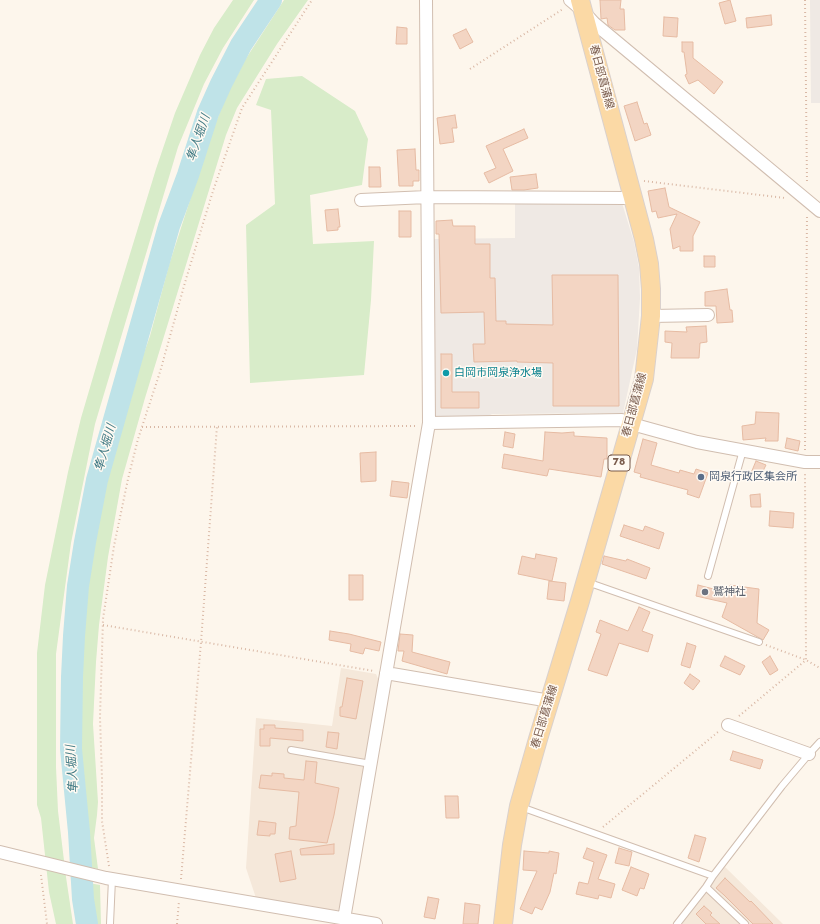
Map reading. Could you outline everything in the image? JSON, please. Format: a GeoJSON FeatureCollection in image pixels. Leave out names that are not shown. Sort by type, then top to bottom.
{"type":"FeatureCollection","features":[{"type":"Feature","properties":{"kind":"main road","name":"春日部菖蒲線"},"geometry":{"type":"LineString","coordinates":[[503,924],[512,845],[519,806],[644,379],[651,316],[649,264],[644,238],[634,198],[576,3]]}},
{"type":"Feature","properties":{"kind":"street"},"geometry":{"type":"LineString","coordinates":[[344,919],[429,425],[426,0]]}},
{"type":"Feature","properties":{"kind":"street"},"geometry":{"type":"LineString","coordinates":[[576,3],[594,23],[820,211]]}},
{"type":"Feature","properties":{"kind":"street"},"geometry":{"type":"LineString","coordinates":[[361,200],[427,197],[634,198]]}},
{"type":"Feature","properties":{"kind":"street"},"geometry":{"type":"LineString","coordinates":[[651,316],[708,315]]}},
{"type":"Feature","properties":{"kind":"street"},"geometry":{"type":"LineString","coordinates":[[429,425],[622,420],[697,442],[805,462],[820,462]]}},
{"type":"Feature","properties":{"kind":"street"},"geometry":{"type":"LineString","coordinates":[[386,673],[550,701]]}},
{"type":"Feature","properties":{"kind":"street"},"geometry":{"type":"LineString","coordinates":[[728,725],[809,754]]}},
{"type":"Feature","properties":{"kind":"street"},"geometry":{"type":"LineString","coordinates":[[0,853],[109,879],[376,924]]}},
{"type":"Feature","properties":{"kind":"lane"},"geometry":{"type":"LineString","coordinates":[[708,576],[743,450]]}},
{"type":"Feature","properties":{"kind":"lane"},"geometry":{"type":"LineString","coordinates":[[585,582],[759,642]]}},
{"type":"Feature","properties":{"kind":"lane"},"geometry":{"type":"LineString","coordinates":[[677,924],[779,790],[820,742]]}},
{"type":"Feature","properties":{"kind":"lane"},"geometry":{"type":"LineString","coordinates":[[292,750],[371,764]]}},
{"type":"Feature","properties":{"kind":"lane"},"geometry":{"type":"LineString","coordinates":[[519,806],[713,876]]}},
{"type":"Feature","properties":{"kind":"lane"},"geometry":{"type":"LineString","coordinates":[[109,879],[110,924]]}},
{"type":"Feature","properties":{"kind":"lane"},"geometry":{"type":"LineString","coordinates":[[706,887],[744,924]]}},
{"type":"Feature","properties":{"kind":"path"},"geometry":{"type":"LineString","coordinates":[[109,879],[102,821],[100,717],[103,619],[114,546],[128,478],[142,426],[160,372],[188,271],[213,191],[242,108],[312,0]]}},
{"type":"Feature","properties":{"kind":"path"},"geometry":{"type":"LineString","coordinates":[[805,0],[807,200],[805,462],[806,660]]}},
{"type":"Feature","properties":{"kind":"path"},"geometry":{"type":"LineString","coordinates":[[470,69],[568,5],[576,3]]}},
{"type":"Feature","properties":{"kind":"path"},"geometry":{"type":"LineString","coordinates":[[628,179],[807,200]]}},
{"type":"Feature","properties":{"kind":"path"},"geometry":{"type":"LineString","coordinates":[[142,426],[429,425]]}},
{"type":"Feature","properties":{"kind":"path"},"geometry":{"type":"LineString","coordinates":[[176,924],[201,642],[217,426]]}},
{"type":"Feature","properties":{"kind":"path"},"geometry":{"type":"LineString","coordinates":[[103,626],[386,673]]}},
{"type":"Feature","properties":{"kind":"path"},"geometry":{"type":"LineString","coordinates":[[759,642],[806,660],[820,668]]}},
{"type":"Feature","properties":{"kind":"path"},"geometry":{"type":"LineString","coordinates":[[598,835],[601,829],[806,660]]}},
{"type":"Feature","properties":{"kind":"path"},"geometry":{"type":"LineString","coordinates":[[42,862],[47,924]]}},
{"type":"Feature","properties":{"kind":"shaded area"},"geometry":{"type":"Polygon","coordinates":[[[810,0],[820,0],[820,103],[811,103],[810,0]]]}},
{"type":"Feature","properties":{"kind":"shaded area"},"geometry":{"type":"Polygon","coordinates":[[[515,202],[622,203],[634,242],[639,268],[640,298],[637,349],[623,413],[492,414],[484,418],[437,417],[433,413],[433,239],[515,238],[515,202]]]}},
{"type":"Feature","properties":{"kind":"shaded area"},"geometry":{"type":"Polygon","coordinates":[[[341,668],[376,674],[379,681],[341,908],[336,911],[256,898],[246,868],[256,718],[332,726],[341,668]]]}},
{"type":"Feature","properties":{"kind":"shaded area"},"geometry":{"type":"Polygon","coordinates":[[[725,867],[783,924],[682,924],[725,867]]]}},
{"type":"Feature","properties":{"kind":"green space"},"geometry":{"type":"Polygon","coordinates":[[[233,0],[254,0],[223,48],[204,84],[178,147],[95,424],[71,543],[56,654],[56,767],[58,811],[73,924],[56,924],[49,892],[41,818],[37,805],[37,653],[45,585],[68,472],[81,418],[156,169],[175,113],[200,55],[214,28],[233,0]]]}},
{"type":"Feature","properties":{"kind":"green space"},"geometry":{"type":"Polygon","coordinates":[[[284,0],[308,0],[277,44],[237,108],[226,135],[145,398],[122,479],[108,557],[99,625],[96,662],[93,724],[98,802],[94,838],[98,869],[89,867],[80,759],[81,663],[90,573],[107,476],[129,395],[150,336],[169,265],[208,141],[228,93],[245,60],[284,0]]]}},
{"type":"Feature","properties":{"kind":"green space"},"geometry":{"type":"Polygon","coordinates":[[[302,76],[355,111],[368,139],[362,185],[310,195],[313,244],[374,241],[371,300],[364,375],[250,383],[246,225],[275,204],[271,110],[256,105],[266,79],[302,76]]]}},
{"type":"Feature","properties":{"kind":"green space"},"geometry":{"type":"Polygon","coordinates":[[[89,883],[100,885],[101,924],[92,924],[89,883]]]}},
{"type":"Feature","properties":{"kind":"building"},"geometry":{"type":"Polygon","coordinates":[[[600,0],[621,0],[620,9],[624,9],[625,30],[615,30],[608,25],[607,18],[601,19],[600,0]]]}},
{"type":"Feature","properties":{"kind":"building"},"geometry":{"type":"Polygon","coordinates":[[[730,0],[736,21],[725,24],[719,3],[730,0]]]}},
{"type":"Feature","properties":{"kind":"building"},"geometry":{"type":"Polygon","coordinates":[[[771,15],[772,25],[747,28],[746,18],[771,15]]]}},
{"type":"Feature","properties":{"kind":"building"},"geometry":{"type":"Polygon","coordinates":[[[664,17],[678,18],[677,37],[663,36],[664,17]]]}},
{"type":"Feature","properties":{"kind":"building"},"geometry":{"type":"Polygon","coordinates":[[[397,27],[407,28],[407,44],[396,44],[397,27]]]}},
{"type":"Feature","properties":{"kind":"building"},"geometry":{"type":"Polygon","coordinates":[[[466,29],[473,42],[460,49],[453,35],[466,29]]]}},
{"type":"Feature","properties":{"kind":"building"},"geometry":{"type":"Polygon","coordinates":[[[682,42],[693,42],[693,58],[723,82],[714,94],[698,80],[689,84],[685,75],[687,74],[684,52],[682,52],[682,42]]]}},
{"type":"Feature","properties":{"kind":"building"},"geometry":{"type":"Polygon","coordinates":[[[637,102],[644,124],[647,123],[651,135],[635,141],[624,106],[637,102]]]}},
{"type":"Feature","properties":{"kind":"building"},"geometry":{"type":"Polygon","coordinates":[[[455,115],[457,128],[452,128],[454,142],[440,144],[437,118],[455,115]]]}},
{"type":"Feature","properties":{"kind":"building"},"geometry":{"type":"Polygon","coordinates":[[[524,129],[528,138],[503,149],[513,171],[489,183],[484,173],[496,168],[486,146],[524,129]]]}},
{"type":"Feature","properties":{"kind":"building"},"geometry":{"type":"Polygon","coordinates":[[[415,149],[416,170],[419,170],[419,181],[413,181],[413,186],[399,186],[397,150],[415,149]]]}},
{"type":"Feature","properties":{"kind":"building"},"geometry":{"type":"Polygon","coordinates":[[[369,167],[380,167],[381,187],[369,187],[369,167]]]}},
{"type":"Feature","properties":{"kind":"building"},"geometry":{"type":"Polygon","coordinates":[[[536,174],[538,188],[512,190],[510,177],[536,174]]]}},
{"type":"Feature","properties":{"kind":"building"},"geometry":{"type":"Polygon","coordinates":[[[665,188],[669,207],[700,222],[693,236],[693,251],[680,251],[680,246],[673,249],[670,229],[677,214],[658,218],[656,211],[652,212],[648,191],[665,188]]]}},
{"type":"Feature","properties":{"kind":"building"},"geometry":{"type":"Polygon","coordinates":[[[338,209],[340,227],[338,227],[338,230],[327,231],[325,210],[338,209]]]}},
{"type":"Feature","properties":{"kind":"building"},"geometry":{"type":"Polygon","coordinates":[[[399,211],[411,211],[411,237],[399,237],[399,211]]]}},
{"type":"Feature","properties":{"kind":"building"},"geometry":{"type":"Polygon","coordinates":[[[452,220],[453,226],[475,226],[475,244],[490,244],[490,278],[495,278],[496,321],[506,321],[506,324],[553,325],[552,275],[618,275],[619,406],[553,406],[553,363],[517,361],[474,362],[473,344],[485,344],[484,312],[441,313],[439,234],[436,234],[436,221],[452,220]]]}},
{"type":"Feature","properties":{"kind":"building"},"geometry":{"type":"Polygon","coordinates":[[[704,256],[715,256],[715,267],[704,267],[704,256]]]}},
{"type":"Feature","properties":{"kind":"building"},"geometry":{"type":"Polygon","coordinates":[[[727,289],[733,322],[717,323],[716,306],[705,306],[705,292],[727,289]]]}},
{"type":"Feature","properties":{"kind":"building"},"geometry":{"type":"Polygon","coordinates":[[[706,326],[707,342],[700,343],[699,358],[671,358],[672,343],[665,342],[665,331],[687,332],[686,327],[706,326]]]}},
{"type":"Feature","properties":{"kind":"building","name":"白岡市岡泉浄水場"},"geometry":{"type":"Polygon","coordinates":[[[441,354],[452,354],[452,392],[479,392],[479,408],[441,408],[441,354]]]}},
{"type":"Feature","properties":{"kind":"building"},"geometry":{"type":"Polygon","coordinates":[[[756,412],[779,413],[778,441],[765,441],[766,438],[743,440],[742,426],[755,424],[756,412]]]}},
{"type":"Feature","properties":{"kind":"building"},"geometry":{"type":"Polygon","coordinates":[[[505,432],[515,434],[513,448],[503,446],[505,432]]]}},
{"type":"Feature","properties":{"kind":"building"},"geometry":{"type":"Polygon","coordinates":[[[545,432],[574,432],[574,436],[607,438],[607,459],[604,459],[601,477],[549,469],[547,476],[502,468],[504,454],[543,461],[545,432]]]}},
{"type":"Feature","properties":{"kind":"building"},"geometry":{"type":"Polygon","coordinates":[[[787,438],[800,441],[798,451],[785,448],[787,438]]]}},
{"type":"Feature","properties":{"kind":"building"},"geometry":{"type":"Polygon","coordinates":[[[643,439],[657,443],[651,465],[679,473],[680,470],[694,474],[696,469],[708,473],[699,498],[687,494],[688,490],[640,477],[641,474],[634,472],[643,439]]]}},
{"type":"Feature","properties":{"kind":"building"},"geometry":{"type":"Polygon","coordinates":[[[376,452],[376,481],[361,482],[360,453],[376,452]]]}},
{"type":"Feature","properties":{"kind":"building"},"geometry":{"type":"Polygon","coordinates":[[[756,461],[766,465],[760,477],[751,473],[756,461]]]}},
{"type":"Feature","properties":{"kind":"building"},"geometry":{"type":"Polygon","coordinates":[[[392,481],[409,483],[407,498],[390,496],[392,481]]]}},
{"type":"Feature","properties":{"kind":"building"},"geometry":{"type":"Polygon","coordinates":[[[760,494],[761,507],[751,507],[750,495],[760,494]]]}},
{"type":"Feature","properties":{"kind":"building"},"geometry":{"type":"Polygon","coordinates":[[[770,511],[794,513],[793,528],[769,526],[770,511]]]}},
{"type":"Feature","properties":{"kind":"building"},"geometry":{"type":"Polygon","coordinates":[[[624,525],[643,531],[645,526],[664,533],[659,549],[620,536],[624,525]]]}},
{"type":"Feature","properties":{"kind":"building"},"geometry":{"type":"Polygon","coordinates":[[[536,554],[557,558],[552,581],[518,574],[522,556],[535,559],[536,554]]]}},
{"type":"Feature","properties":{"kind":"building"},"geometry":{"type":"Polygon","coordinates":[[[604,556],[626,561],[627,559],[650,568],[646,579],[602,564],[604,556]]]}},
{"type":"Feature","properties":{"kind":"building"},"geometry":{"type":"Polygon","coordinates":[[[349,575],[363,575],[363,600],[349,600],[349,575]]]}},
{"type":"Feature","properties":{"kind":"building"},"geometry":{"type":"Polygon","coordinates":[[[549,581],[566,583],[564,601],[547,599],[549,581]]]}},
{"type":"Feature","properties":{"kind":"building"},"geometry":{"type":"Polygon","coordinates":[[[698,585],[729,593],[730,585],[759,589],[757,623],[769,630],[763,640],[722,617],[727,603],[696,596],[698,585]]]}},
{"type":"Feature","properties":{"kind":"building"},"geometry":{"type":"Polygon","coordinates":[[[639,607],[650,612],[642,631],[653,635],[648,652],[619,643],[607,676],[588,670],[601,634],[596,632],[600,620],[628,631],[639,607]]]}},
{"type":"Feature","properties":{"kind":"building"},"geometry":{"type":"Polygon","coordinates":[[[330,631],[381,642],[379,651],[365,648],[363,654],[350,651],[351,644],[329,640],[330,631]]]}},
{"type":"Feature","properties":{"kind":"building"},"geometry":{"type":"Polygon","coordinates":[[[400,634],[413,635],[412,652],[450,662],[447,674],[402,661],[404,651],[398,651],[400,634]]]}},
{"type":"Feature","properties":{"kind":"building"},"geometry":{"type":"Polygon","coordinates":[[[687,643],[696,646],[690,668],[681,665],[687,643]]]}},
{"type":"Feature","properties":{"kind":"building"},"geometry":{"type":"Polygon","coordinates":[[[725,656],[745,666],[740,675],[720,666],[725,656]]]}},
{"type":"Feature","properties":{"kind":"building"},"geometry":{"type":"Polygon","coordinates":[[[770,656],[778,670],[770,675],[762,662],[770,656]]]}},
{"type":"Feature","properties":{"kind":"building"},"geometry":{"type":"Polygon","coordinates":[[[690,674],[700,681],[693,690],[684,683],[690,674]]]}},
{"type":"Feature","properties":{"kind":"building"},"geometry":{"type":"Polygon","coordinates":[[[347,678],[363,681],[356,719],[340,716],[340,707],[342,707],[347,678]]]}},
{"type":"Feature","properties":{"kind":"building"},"geometry":{"type":"Polygon","coordinates":[[[264,725],[275,725],[275,728],[303,730],[303,741],[270,738],[270,746],[260,746],[260,729],[264,729],[264,725]]]}},
{"type":"Feature","properties":{"kind":"building"},"geometry":{"type":"Polygon","coordinates":[[[328,732],[339,733],[337,749],[326,747],[328,732]]]}},
{"type":"Feature","properties":{"kind":"building"},"geometry":{"type":"Polygon","coordinates":[[[733,751],[763,760],[760,769],[730,760],[733,751]]]}},
{"type":"Feature","properties":{"kind":"building"},"geometry":{"type":"Polygon","coordinates":[[[306,761],[317,762],[315,783],[339,788],[327,843],[289,839],[290,827],[296,826],[299,792],[259,788],[261,775],[272,776],[272,773],[284,774],[284,778],[304,780],[306,761]]]}},
{"type":"Feature","properties":{"kind":"building"},"geometry":{"type":"Polygon","coordinates":[[[445,796],[458,796],[459,818],[446,818],[445,796]]]}},
{"type":"Feature","properties":{"kind":"building"},"geometry":{"type":"Polygon","coordinates":[[[259,821],[276,823],[275,834],[270,834],[270,836],[257,835],[259,821]]]}},
{"type":"Feature","properties":{"kind":"building"},"geometry":{"type":"Polygon","coordinates":[[[695,835],[706,838],[699,862],[688,858],[695,835]]]}},
{"type":"Feature","properties":{"kind":"building"},"geometry":{"type":"Polygon","coordinates":[[[334,844],[334,854],[301,855],[300,849],[334,844]]]}},
{"type":"Feature","properties":{"kind":"building"},"geometry":{"type":"Polygon","coordinates":[[[587,848],[607,855],[598,879],[615,884],[611,898],[599,895],[598,899],[576,894],[579,882],[588,884],[594,862],[583,858],[587,848]]]}},
{"type":"Feature","properties":{"kind":"building"},"geometry":{"type":"Polygon","coordinates":[[[619,848],[632,852],[629,866],[615,863],[619,848]]]}},
{"type":"Feature","properties":{"kind":"building"},"geometry":{"type":"Polygon","coordinates":[[[291,851],[296,879],[280,882],[275,854],[291,851]]]}},
{"type":"Feature","properties":{"kind":"building"},"geometry":{"type":"Polygon","coordinates":[[[524,851],[549,853],[549,851],[559,853],[556,874],[554,873],[550,892],[542,910],[535,907],[532,914],[520,909],[537,871],[523,870],[524,851]]]}},
{"type":"Feature","properties":{"kind":"building"},"geometry":{"type":"Polygon","coordinates":[[[631,867],[649,874],[644,889],[640,888],[637,896],[622,890],[631,867]]]}},
{"type":"Feature","properties":{"kind":"building"},"geometry":{"type":"Polygon","coordinates":[[[725,878],[750,902],[751,901],[773,924],[753,924],[716,888],[725,878]]]}},
{"type":"Feature","properties":{"kind":"building"},"geometry":{"type":"Polygon","coordinates":[[[428,897],[439,899],[435,919],[424,917],[428,897]]]}},
{"type":"Feature","properties":{"kind":"building"},"geometry":{"type":"Polygon","coordinates":[[[465,903],[480,905],[478,924],[463,924],[465,903]]]}},
{"type":"Feature","properties":{"kind":"building"},"geometry":{"type":"Polygon","coordinates":[[[704,906],[712,913],[710,915],[720,924],[706,924],[696,914],[704,906]]]}},
{"type":"Feature","properties":{"kind":"waterway","name":"隼人堀川"},"geometry":{"type":"LineString","coordinates":[[87,924],[83,899],[79,832],[71,749],[72,677],[78,586],[97,480],[169,226],[188,175],[208,113],[241,45],[271,0]]}},
{"type":"Feature","properties":{"kind":"place","name":"白岡市岡泉浄水場"},"geometry":{"type":"Point","coordinates":[446,373]}},
{"type":"Feature","properties":{"kind":"place","name":"岡泉行政区集会所"},"geometry":{"type":"Point","coordinates":[701,477]}},
{"type":"Feature","properties":{"kind":"place","name":"鷲神社"},"geometry":{"type":"Point","coordinates":[705,592]}}]}
